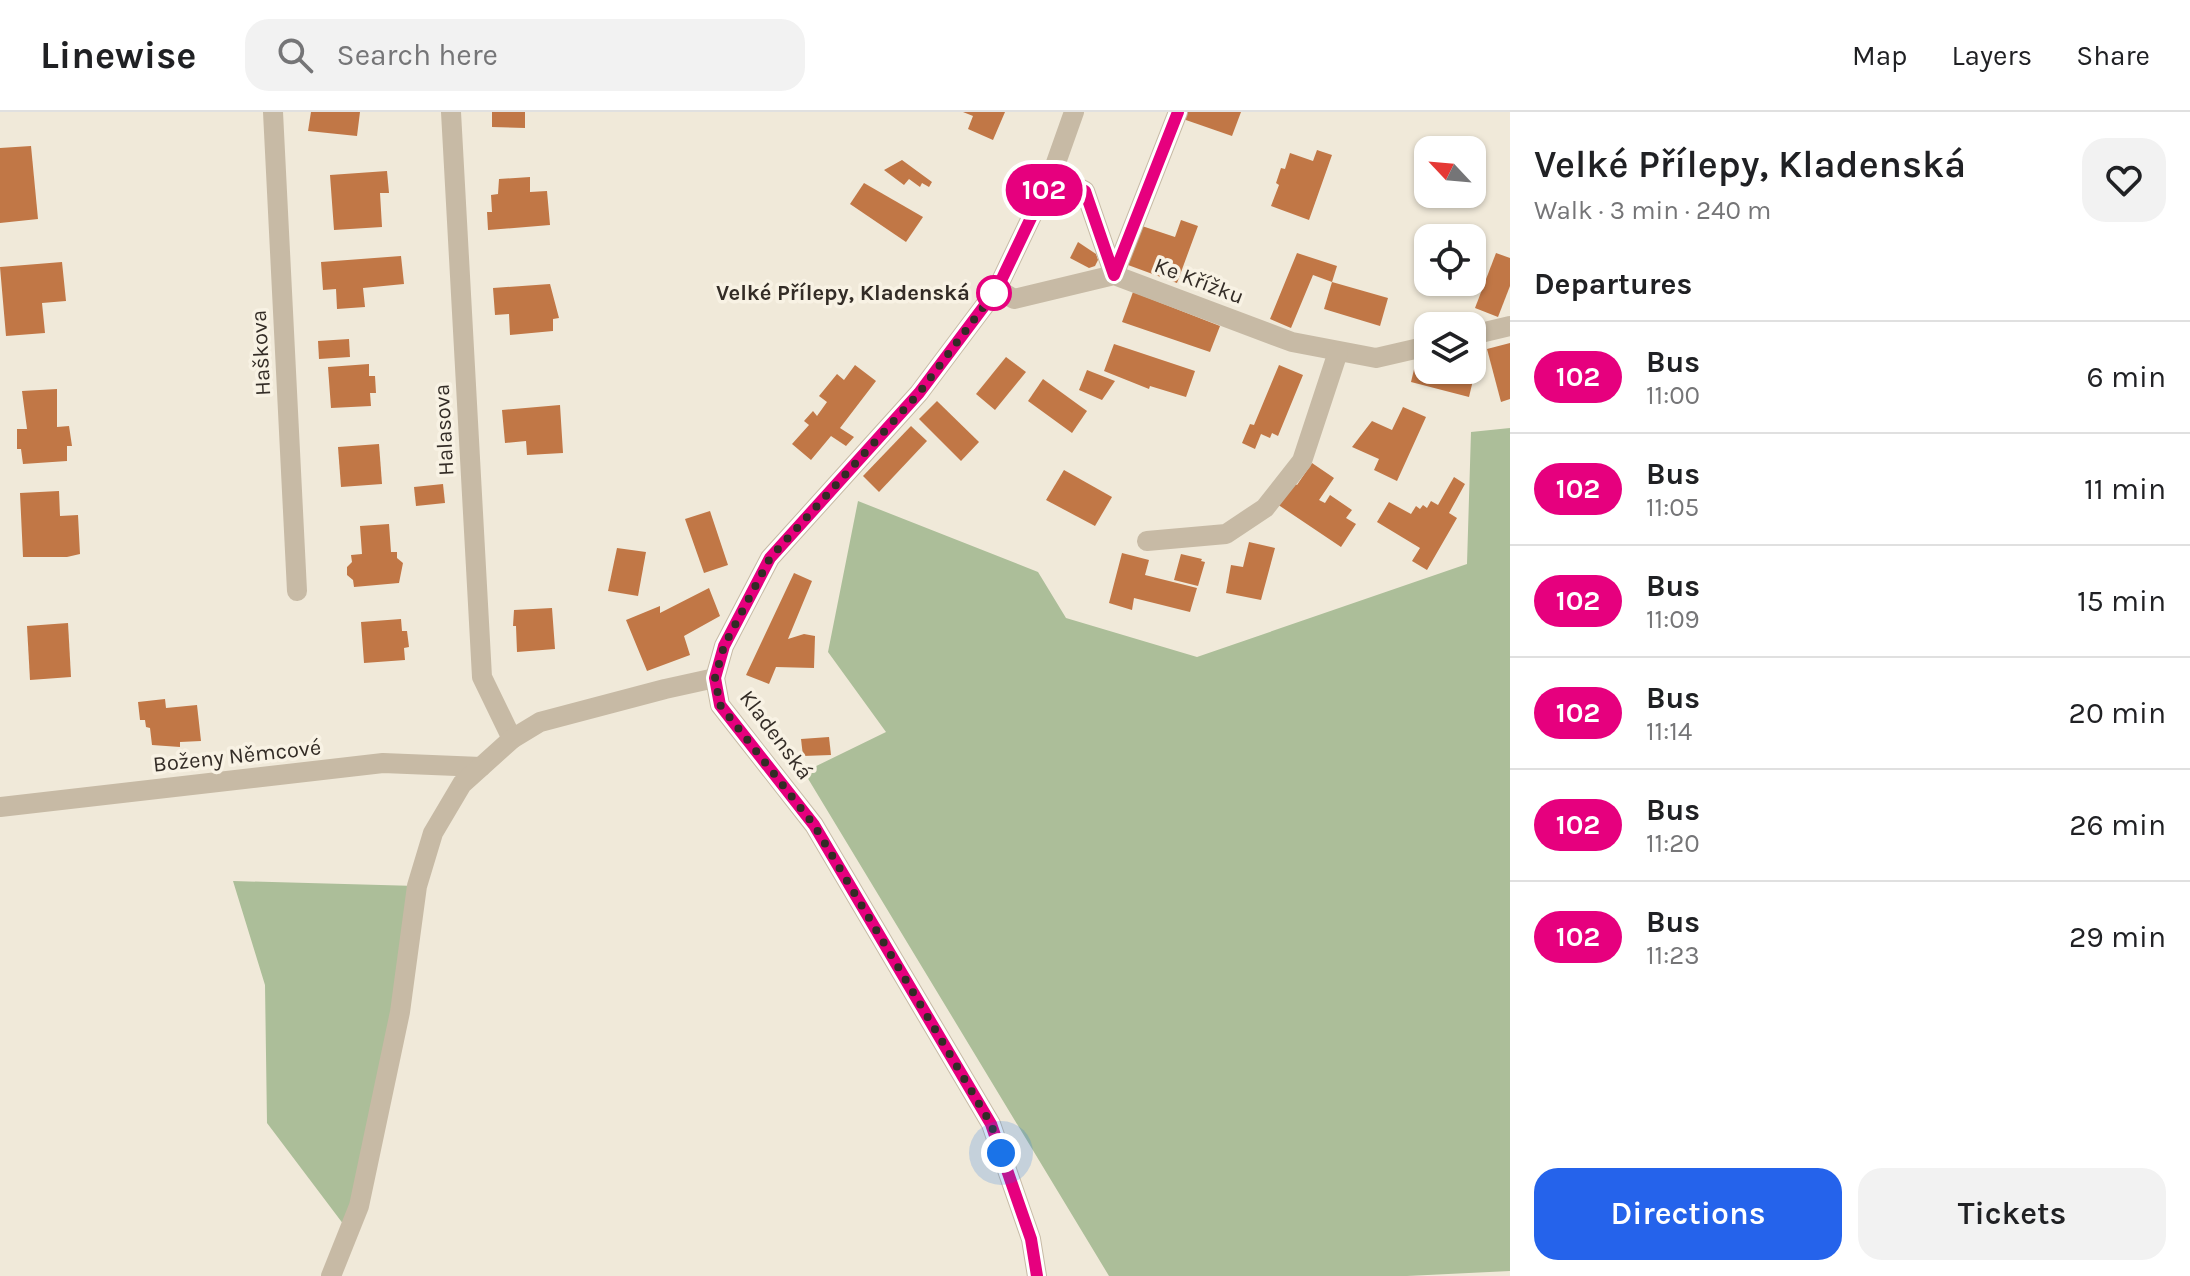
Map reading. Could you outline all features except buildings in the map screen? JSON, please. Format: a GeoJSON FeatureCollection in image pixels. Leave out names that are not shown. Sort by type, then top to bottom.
{"type":"FeatureCollection","features":[{"type":"Feature","properties":{"kind":"street","name":"Haškova"},"geometry":{"type":"LineString","coordinates":[[273,112],[297,591]]}},
{"type":"Feature","properties":{"kind":"street","name":"Halasova"},"geometry":{"type":"LineString","coordinates":[[451,112],[482,677],[512,739]]}},
{"type":"Feature","properties":{"kind":"street","name":"Kladenská"},"geometry":{"type":"LineString","coordinates":[[1037,1276],[1031,1239],[991,1124],[814,825],[720,705],[715,678],[724,646],[770,558],[919,393],[997,289],[1052,174],[1074,112]]}},
{"type":"Feature","properties":{"kind":"street"},"geometry":{"type":"LineString","coordinates":[[1114,275],[1178,112]]}},
{"type":"Feature","properties":{"kind":"street"},"geometry":{"type":"LineString","coordinates":[[1052,174],[1085,191],[1114,275]]}},
{"type":"Feature","properties":{"kind":"street"},"geometry":{"type":"LineString","coordinates":[[997,289],[1014,299],[1114,275]]}},
{"type":"Feature","properties":{"kind":"street","name":"Ke Křížku"},"geometry":{"type":"LineString","coordinates":[[1114,275],[1292,342],[1376,358],[1414,349]]}},
{"type":"Feature","properties":{"kind":"street"},"geometry":{"type":"LineString","coordinates":[[1486,332],[1510,326]]}},
{"type":"Feature","properties":{"kind":"street"},"geometry":{"type":"LineString","coordinates":[[1147,541],[1226,534],[1265,508],[1302,461],[1338,352]]}},
{"type":"Feature","properties":{"kind":"street"},"geometry":{"type":"LineString","coordinates":[[331,1276],[359,1206],[400,1012],[417,886],[433,833],[462,784],[512,739],[540,722],[715,678]]}},
{"type":"Feature","properties":{"kind":"street","name":"Boženy Němcové"},"geometry":{"type":"LineString","coordinates":[[0,807],[383,763],[481,767]]}},
{"type":"Feature","properties":{"kind":"green space"},"geometry":{"type":"Polygon","coordinates":[[[1510,428],[1510,1271],[1407,1276],[1109,1276],[804,772],[886,732],[828,652],[858,501],[1038,572],[1066,618],[1197,657],[1467,564],[1471,432],[1510,428]]]}},
{"type":"Feature","properties":{"kind":"green space"},"geometry":{"type":"Polygon","coordinates":[[[233,881],[417,886],[350,1233],[267,1123],[265,985],[233,881]]]}},
{"type":"Feature","properties":{"kind":"bus line","name":"102"},"geometry":{"type":"LineString","coordinates":[[1037,1276],[1031,1239],[991,1124],[814,825],[720,705],[715,678],[724,646],[770,558],[919,393],[997,289],[1052,174],[1085,191],[1114,275],[1178,112]]}},
{"type":"Feature","properties":{"kind":"place","name":"Velké Přílepy, Kladenská"},"geometry":{"type":"Point","coordinates":[994,293]}},
{"type":"Feature","properties":{"kind":"route"},"geometry":{"type":"LineString","coordinates":[[994,293],[997,289],[919,393],[770,558],[724,646],[715,678],[720,705],[814,825],[991,1124],[1001,1153]]}}]}
